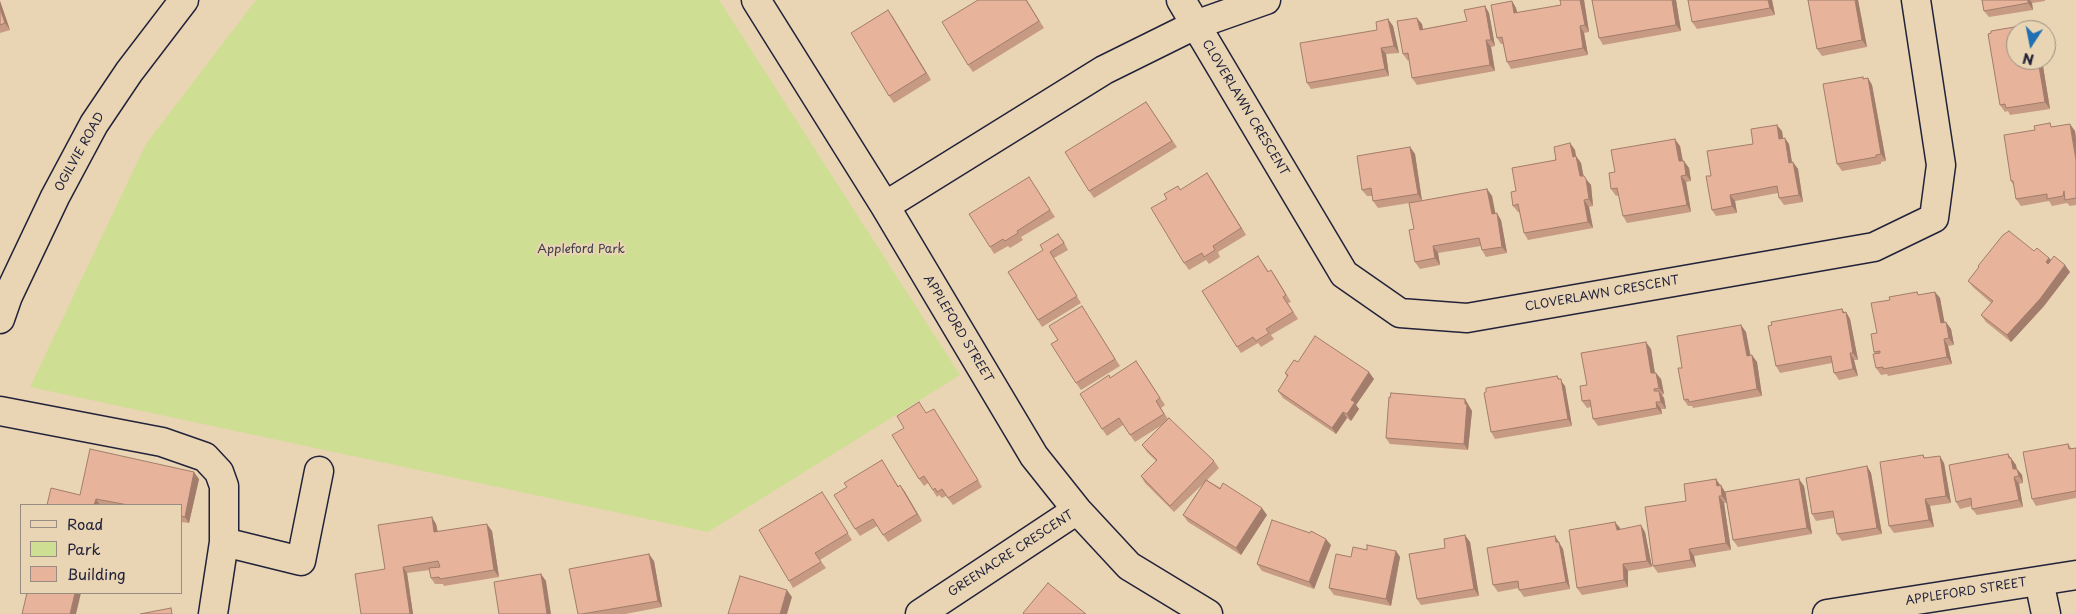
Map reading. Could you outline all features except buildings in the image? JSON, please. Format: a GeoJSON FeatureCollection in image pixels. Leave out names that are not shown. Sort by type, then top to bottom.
{"type":"FeatureCollection","features":[{"type":"Feature","properties":{"kind":"street","name":"OGILVIE ROAD"},"geometry":{"type":"LineString","coordinates":[[0,319],[8,296],[55,197],[94,124],[129,72],[184,0]]}},
{"type":"Feature","properties":{"kind":"street","name":"APPLEFORD STREET"},"geometry":{"type":"LineString","coordinates":[[756,0],[885,206],[1034,456],[1077,510],[1130,566],[1208,614]]}},
{"type":"Feature","properties":{"kind":"street"},"geometry":{"type":"LineString","coordinates":[[1181,0],[1195,25]]}},
{"type":"Feature","properties":{"kind":"street","name":"CLOVERLAWN CRESCENT"},"geometry":{"type":"LineString","coordinates":[[885,206],[1104,70],[1195,25],[1266,0]]}},
{"type":"Feature","properties":{"kind":"street","name":"CLOVERLAWN CRESCENT"},"geometry":{"type":"LineString","coordinates":[[1195,25],[1344,274],[1400,312],[1468,318],[1874,246],[1934,218],[1941,165],[1916,0]]}},
{"type":"Feature","properties":{"kind":"street"},"geometry":{"type":"LineString","coordinates":[[0,411],[162,442],[205,457],[220,472],[224,486],[224,542],[213,614]]}},
{"type":"Feature","properties":{"kind":"street"},"geometry":{"type":"LineString","coordinates":[[224,542],[301,561],[319,471]]}},
{"type":"Feature","properties":{"kind":"street","name":"GREENACRE CRESCENT"},"geometry":{"type":"LineString","coordinates":[[920,614],[1077,510]]}},
{"type":"Feature","properties":{"kind":"street","name":"APPLEFORD STREET"},"geometry":{"type":"LineString","coordinates":[[1827,614],[2076,575]]}},
{"type":"Feature","properties":{"kind":"street"},"geometry":{"type":"LineString","coordinates":[[2039,581],[2046,614]]}},
{"type":"Feature","properties":{"kind":"green space","name":"Appleford Park"},"geometry":{"type":"Polygon","coordinates":[[[256,0],[719,0],[960,375],[708,532],[30,387],[146,144],[256,0]]]}}]}
